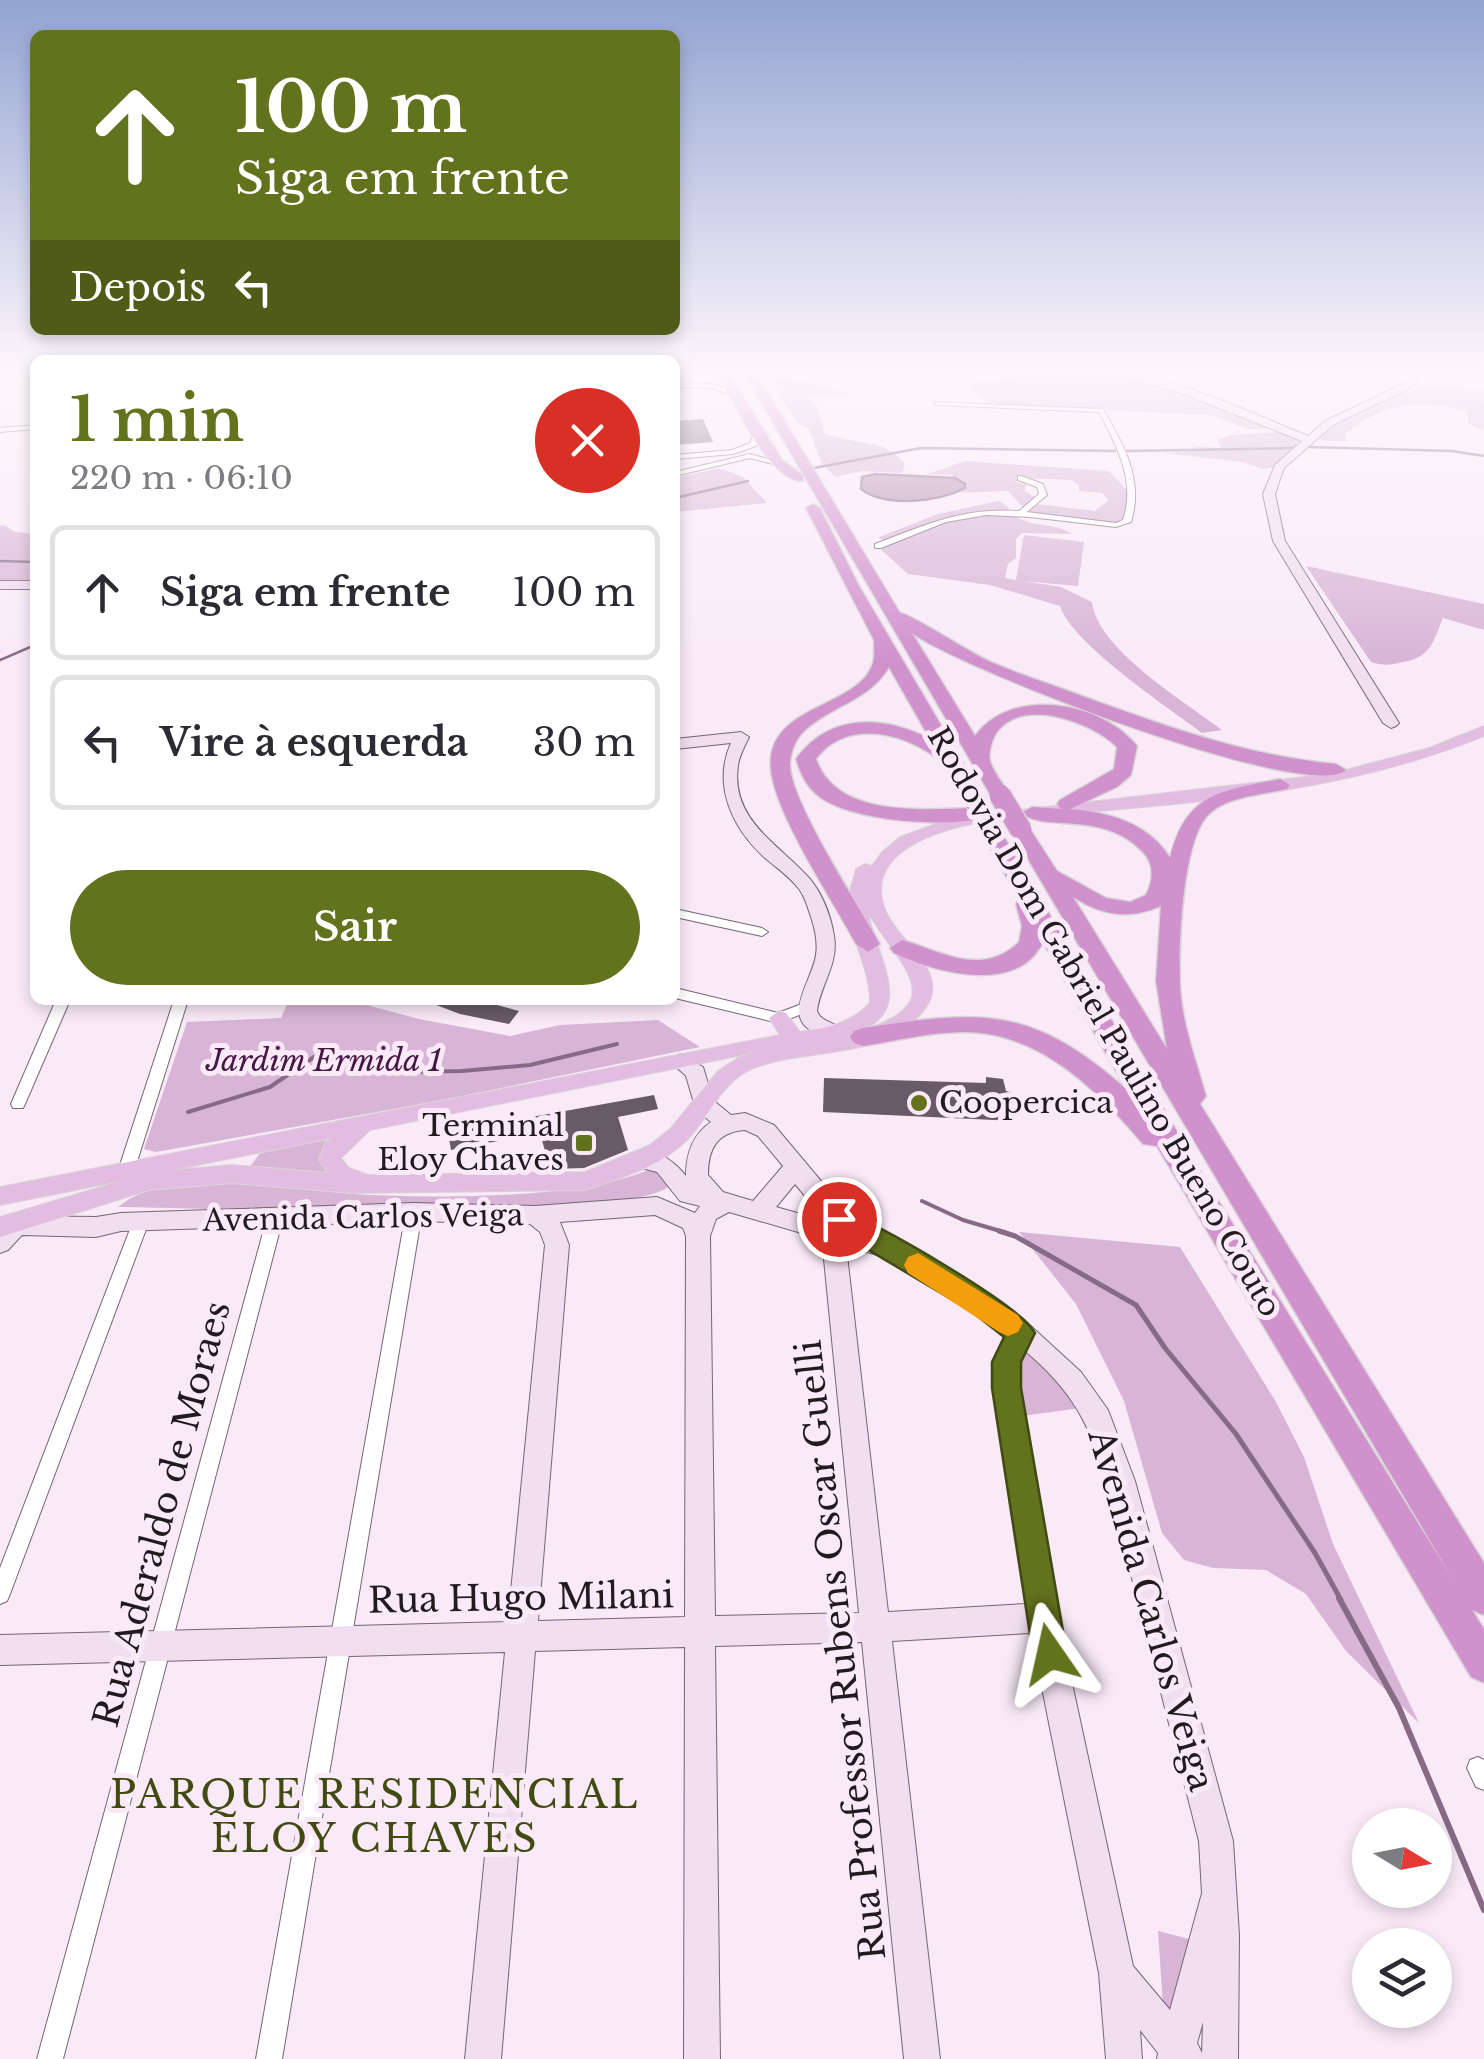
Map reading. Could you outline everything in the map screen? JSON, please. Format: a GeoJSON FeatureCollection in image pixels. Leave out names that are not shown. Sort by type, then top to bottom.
{"type":"FeatureCollection","features":[{"type":"Feature","properties":{"kind":"highway"},"geometry":{"type":"LineString","coordinates":[[786,469],[798,478]]}},
{"type":"Feature","properties":{"kind":"highway","name":"Rodovia Dom Gabriel Paulino Bueno Couto"},"geometry":{"type":"LineString","coordinates":[[793,469],[851,586],[955,766],[1000,818],[1029,869],[1050,931],[1193,1184],[1484,1664]]}},
{"type":"Feature","properties":{"kind":"highway","name":"Rodovia Dom Gabriel Paulino Bueno Couto"},"geometry":{"type":"LineString","coordinates":[[807,469],[1000,794],[1000,818]]}},
{"type":"Feature","properties":{"kind":"highway"},"geometry":{"type":"LineString","coordinates":[[850,542],[878,546]]}},
{"type":"Feature","properties":{"kind":"highway"},"geometry":{"type":"LineString","coordinates":[[862,560],[878,546]]}},
{"type":"Feature","properties":{"kind":"highway"},"geometry":{"type":"LineString","coordinates":[[892,607],[929,639],[986,667],[1234,756],[1269,765],[1336,770]]}},
{"type":"Feature","properties":{"kind":"highway"},"geometry":{"type":"LineString","coordinates":[[868,944],[799,814],[780,766],[789,736],[803,722],[873,680],[884,667],[886,656],[881,636]]}},
{"type":"Feature","properties":{"kind":"highway"},"geometry":{"type":"LineString","coordinates":[[980,760],[984,735],[994,725],[1018,714],[1058,712],[1100,723],[1126,746],[1124,771],[1110,784],[1067,804]]}},
{"type":"Feature","properties":{"kind":"highway"},"geometry":{"type":"LineString","coordinates":[[955,766],[915,736],[874,728],[832,735],[814,746],[806,759],[808,772],[823,790],[856,805],[903,814],[1000,818],[1064,812],[1116,821],[1158,851],[1166,877],[1163,894],[1157,900],[1126,911],[1107,908],[1029,869]]}},
{"type":"Feature","properties":{"kind":"highway"},"geometry":{"type":"LineString","coordinates":[[1203,1130],[1168,997],[1169,948],[1180,864],[1191,824],[1202,810],[1220,800],[1280,786]]}},
{"type":"Feature","properties":{"kind":"highway","name":"Rodovia Dom Gabriel Paulino Bueno Couto"},"geometry":{"type":"LineString","coordinates":[[1029,869],[1062,897],[1484,1597]]}},
{"type":"Feature","properties":{"kind":"highway"},"geometry":{"type":"LineString","coordinates":[[902,948],[950,966],[980,968],[1015,957],[1032,941],[1035,932],[1029,869]]}},
{"type":"Feature","properties":{"kind":"highway"},"geometry":{"type":"LineString","coordinates":[[863,1037],[969,1024],[1005,1029],[1046,1045],[1108,1086],[1193,1184]]}},
{"type":"Feature","properties":{"kind":"main road"},"geometry":{"type":"LineString","coordinates":[[2,1198],[127,1168],[786,1042],[864,1022],[882,1002],[880,973],[857,900],[869,862],[884,848],[910,834],[1067,804],[1336,770],[1414,752],[1484,721]]}},
{"type":"Feature","properties":{"kind":"main road"},"geometry":{"type":"LineString","coordinates":[[5,1232],[149,1182],[232,1174],[384,1183],[585,1180],[642,1160],[680,1133],[728,1072],[748,1062],[821,1050],[863,1037],[913,1012],[924,991],[920,974],[879,920],[872,900],[872,884],[884,859],[909,839],[936,828],[1000,818],[1280,786],[1392,766],[1484,731]]}},
{"type":"Feature","properties":{"kind":"main road"},"geometry":{"type":"LineString","coordinates":[[779,1018],[791,1030],[786,1042]]}},
{"type":"Feature","properties":{"kind":"main road"},"geometry":{"type":"LineString","coordinates":[[384,1120],[344,1138],[330,1159],[342,1174],[384,1183]]}},
{"type":"Feature","properties":{"kind":"main road"},"geometry":{"type":"LineString","coordinates":[[232,1174],[247,1163],[248,1154],[243,1147]]}},
{"type":"Feature","properties":{"kind":"street"},"geometry":{"type":"LineString","coordinates":[[878,546],[946,520],[1022,512],[1110,525],[1127,522],[1135,501],[1134,483],[1128,469]]}},
{"type":"Feature","properties":{"kind":"street"},"geometry":{"type":"LineString","coordinates":[[1279,469],[1269,494],[1274,531],[1391,724]]}},
{"type":"Feature","properties":{"kind":"street"},"geometry":{"type":"LineString","coordinates":[[1021,478],[1040,486],[1043,495],[1022,512]]}},
{"type":"Feature","properties":{"kind":"street"},"geometry":{"type":"LineString","coordinates":[[0,585],[30,586]]}},
{"type":"Feature","properties":{"kind":"street"},"geometry":{"type":"LineString","coordinates":[[680,743],[742,737],[730,768],[732,791],[752,834],[810,889],[824,932],[825,960],[807,1007],[811,1024],[832,1032]]}},
{"type":"Feature","properties":{"kind":"street"},"geometry":{"type":"LineString","coordinates":[[680,914],[762,932]]}},
{"type":"Feature","properties":{"kind":"street"},"geometry":{"type":"LineString","coordinates":[[680,993],[779,1018],[807,1007]]}},
{"type":"Feature","properties":{"kind":"street"},"geometry":{"type":"LineString","coordinates":[[18,1104],[61,1005]]}},
{"type":"Feature","properties":{"kind":"street"},"geometry":{"type":"LineString","coordinates":[[127,1168],[178,1005]]}},
{"type":"Feature","properties":{"kind":"street"},"geometry":{"type":"LineString","coordinates":[[642,1160],[664,1165],[672,1171],[678,1186],[698,1199],[758,1210],[795,1167],[773,1133],[760,1126],[728,1124],[713,1116],[703,1104],[696,1072],[680,1061]]}},
{"type":"Feature","properties":{"kind":"street"},"geometry":{"type":"LineString","coordinates":[[720,1201],[697,1178],[696,1162],[708,1136],[728,1124]]}},
{"type":"Feature","properties":{"kind":"street","name":"Avenida Carlos Veiga"},"geometry":{"type":"LineString","coordinates":[[795,1167],[839,1219],[981,1302],[1020,1333],[1067,1376],[1106,1432],[1216,1841],[1220,2059]]}},
{"type":"Feature","properties":{"kind":"street"},"geometry":{"type":"LineString","coordinates":[[678,1186],[656,1206],[692,1222],[698,1236],[702,2059]]}},
{"type":"Feature","properties":{"kind":"street"},"geometry":{"type":"LineString","coordinates":[[0,1594],[131,1223],[108,1215],[101,1197]]}},
{"type":"Feature","properties":{"kind":"street"},"geometry":{"type":"LineString","coordinates":[[698,1236],[708,1213],[720,1201]]}},
{"type":"Feature","properties":{"kind":"street","name":"Avenida Carlos Veiga"},"geometry":{"type":"LineString","coordinates":[[5,1232],[131,1223],[414,1212],[535,1214],[656,1206]]}},
{"type":"Feature","properties":{"kind":"street","name":"Avenida Carlos Veiga"},"geometry":{"type":"LineString","coordinates":[[758,1210],[890,1249]]}},
{"type":"Feature","properties":{"kind":"street"},"geometry":{"type":"LineString","coordinates":[[269,2059],[414,1212]]}},
{"type":"Feature","properties":{"kind":"street"},"geometry":{"type":"LineString","coordinates":[[557,1245],[574,1222],[588,1212]]}},
{"type":"Feature","properties":{"kind":"street"},"geometry":{"type":"LineString","coordinates":[[483,2059],[557,1245],[550,1226],[535,1214]]}},
{"type":"Feature","properties":{"kind":"street","name":"Rua Aderaldo de Moraes"},"geometry":{"type":"LineString","coordinates":[[50,2059],[275,1218]]}},
{"type":"Feature","properties":{"kind":"street","name":"Rua Professor Rubens Oscar Guelli"},"geometry":{"type":"LineString","coordinates":[[833,1234],[922,2059]]}},
{"type":"Feature","properties":{"kind":"street"},"geometry":{"type":"LineString","coordinates":[[1020,1333],[1006,1362],[1006,1388],[1042,1618],[1117,1973],[1124,2059]]}},
{"type":"Feature","properties":{"kind":"street","name":"Rua Hugo Milani"},"geometry":{"type":"LineString","coordinates":[[0,1650],[340,1638],[878,1627],[1042,1618]]}},
{"type":"Feature","properties":{"kind":"street","name":"Avenida Carlos Veiga"},"geometry":{"type":"LineString","coordinates":[[1180,2056],[1206,1928],[1219,1892]]}},
{"type":"Feature","properties":{"kind":"street"},"geometry":{"type":"LineString","coordinates":[[1117,1973],[1180,2056]]}},
{"type":"Feature","properties":{"kind":"green space"},"geometry":{"type":"Polygon","coordinates":[[[722,469],[743,477],[767,503],[680,512],[680,477],[722,469]]]}},
{"type":"Feature","properties":{"kind":"green space"},"geometry":{"type":"Polygon","coordinates":[[[828,469],[903,469],[902,473],[862,471],[835,477],[828,469]]]}},
{"type":"Feature","properties":{"kind":"green space"},"geometry":{"type":"Polygon","coordinates":[[[942,469],[1109,471],[1136,500],[1124,521],[1114,523],[1031,516],[1008,491],[951,493],[953,475],[928,474],[942,469]],[[1025,478],[1014,482],[1026,484],[1025,491],[1038,504],[1095,511],[1109,500],[1102,493],[1079,491],[1079,485],[1071,480],[1025,478]]]}},
{"type":"Feature","properties":{"kind":"green space"},"geometry":{"type":"Polygon","coordinates":[[[998,501],[1022,520],[1072,534],[1022,533],[1016,539],[1016,558],[1008,564],[1005,578],[1016,580],[1024,535],[1084,542],[1078,586],[1023,581],[1061,587],[1092,602],[1109,638],[1126,656],[1222,730],[1202,733],[1145,691],[1082,638],[1060,606],[990,585],[908,574],[876,545],[883,542],[879,537],[938,514],[998,501]]]}},
{"type":"Feature","properties":{"kind":"green space"},"geometry":{"type":"Polygon","coordinates":[[[0,526],[30,534],[30,583],[0,582],[0,526]]]}},
{"type":"Feature","properties":{"kind":"green space"},"geometry":{"type":"Polygon","coordinates":[[[1306,566],[1484,604],[1484,630],[1443,618],[1430,647],[1420,656],[1391,664],[1371,662],[1306,566]]]}},
{"type":"Feature","properties":{"kind":"green space","name":"Jardim Ermida 1"},"geometry":{"type":"Polygon","coordinates":[[[287,1005],[367,1005],[510,1036],[560,1025],[658,1020],[700,1047],[438,1101],[156,1152],[144,1149],[187,1022],[281,1018],[287,1005]]]}},
{"type":"Feature","properties":{"kind":"green space"},"geometry":{"type":"Polygon","coordinates":[[[348,1132],[333,1178],[248,1169],[264,1148],[348,1132]]]}},
{"type":"Feature","properties":{"kind":"green space"},"geometry":{"type":"Polygon","coordinates":[[[651,1169],[670,1185],[641,1197],[581,1205],[410,1211],[118,1207],[143,1193],[205,1182],[371,1195],[476,1196],[588,1186],[651,1169]]]}},
{"type":"Feature","properties":{"kind":"green space"},"geometry":{"type":"Polygon","coordinates":[[[1019,1232],[1180,1247],[1276,1402],[1304,1457],[1333,1544],[1419,1723],[1346,1651],[1306,1594],[1266,1570],[1213,1568],[1184,1560],[1162,1533],[1124,1401],[1076,1304],[1019,1232]]]}},
{"type":"Feature","properties":{"kind":"green space"},"geometry":{"type":"Polygon","coordinates":[[[1022,1346],[1081,1408],[1022,1416],[1014,1364],[1022,1346]]]}},
{"type":"Feature","properties":{"kind":"green space"},"geometry":{"type":"Polygon","coordinates":[[[1158,1931],[1193,1940],[1179,2020],[1163,2006],[1158,1931]]]}},
{"type":"Feature","properties":{"kind":"shaded area"},"geometry":{"type":"Polygon","coordinates":[[[875,474],[955,478],[965,488],[927,499],[884,499],[861,489],[862,477],[875,474]]]}},
{"type":"Feature","properties":{"kind":"building"},"geometry":{"type":"Polygon","coordinates":[[[436,1005],[497,1005],[519,1011],[509,1024],[436,1005]]]}},
{"type":"Feature","properties":{"kind":"building","name":"Coopercica"},"geometry":{"type":"Polygon","coordinates":[[[986,1077],[1003,1079],[1006,1091],[1013,1093],[1016,1121],[823,1112],[824,1078],[986,1083],[986,1077]]]}},
{"type":"Feature","properties":{"kind":"building","name":"Terminal Eloy Chaves"},"geometry":{"type":"Polygon","coordinates":[[[654,1095],[658,1109],[618,1117],[628,1150],[584,1168],[550,1169],[540,1133],[451,1150],[448,1132],[654,1095]]]}},
{"type":"Feature","properties":{"kind":"waterway"},"geometry":{"type":"LineString","coordinates":[[680,497],[748,481]]}},
{"type":"Feature","properties":{"kind":"waterway"},"geometry":{"type":"LineString","coordinates":[[0,561],[30,562]]}},
{"type":"Feature","properties":{"kind":"waterway"},"geometry":{"type":"LineString","coordinates":[[0,660],[30,647]]}},
{"type":"Feature","properties":{"kind":"waterway"},"geometry":{"type":"LineString","coordinates":[[188,1112],[270,1087],[314,1057],[368,1054],[398,1072],[462,1071],[530,1065],[617,1044]]}},
{"type":"Feature","properties":{"kind":"waterway"},"geometry":{"type":"LineString","coordinates":[[922,1201],[963,1220],[1007,1233]]}},
{"type":"Feature","properties":{"kind":"waterway"},"geometry":{"type":"LineString","coordinates":[[999,1231],[1015,1236],[1136,1305],[1165,1348],[1236,1434],[1315,1553],[1341,1600]]}},
{"type":"Feature","properties":{"kind":"waterway"},"geometry":{"type":"LineString","coordinates":[[1339,1598],[1399,1708],[1484,1910]]}},
{"type":"Feature","properties":{"kind":"slow traffic"},"geometry":{"type":"LineString","coordinates":[[918,1265],[981,1302],[1008,1323]]}},
{"type":"Feature","properties":{"kind":"place","name":"Coopercica"},"geometry":{"type":"Point","coordinates":[919,1103]}},
{"type":"Feature","properties":{"kind":"place","name":"Terminal Eloy Chaves"},"geometry":{"type":"Point","coordinates":[584,1143]}},
{"type":"Feature","properties":{"kind":"district","name":"PARQUE RESIDENCIAL ELOY CHAVES"},"geometry":{"type":"Point","coordinates":[375,1817]}},
{"type":"Feature","properties":{"kind":"route"},"geometry":{"type":"LineString","coordinates":[[839,1219],[981,1302],[1020,1333],[1006,1362],[1006,1388],[1050,1654]]}}]}
